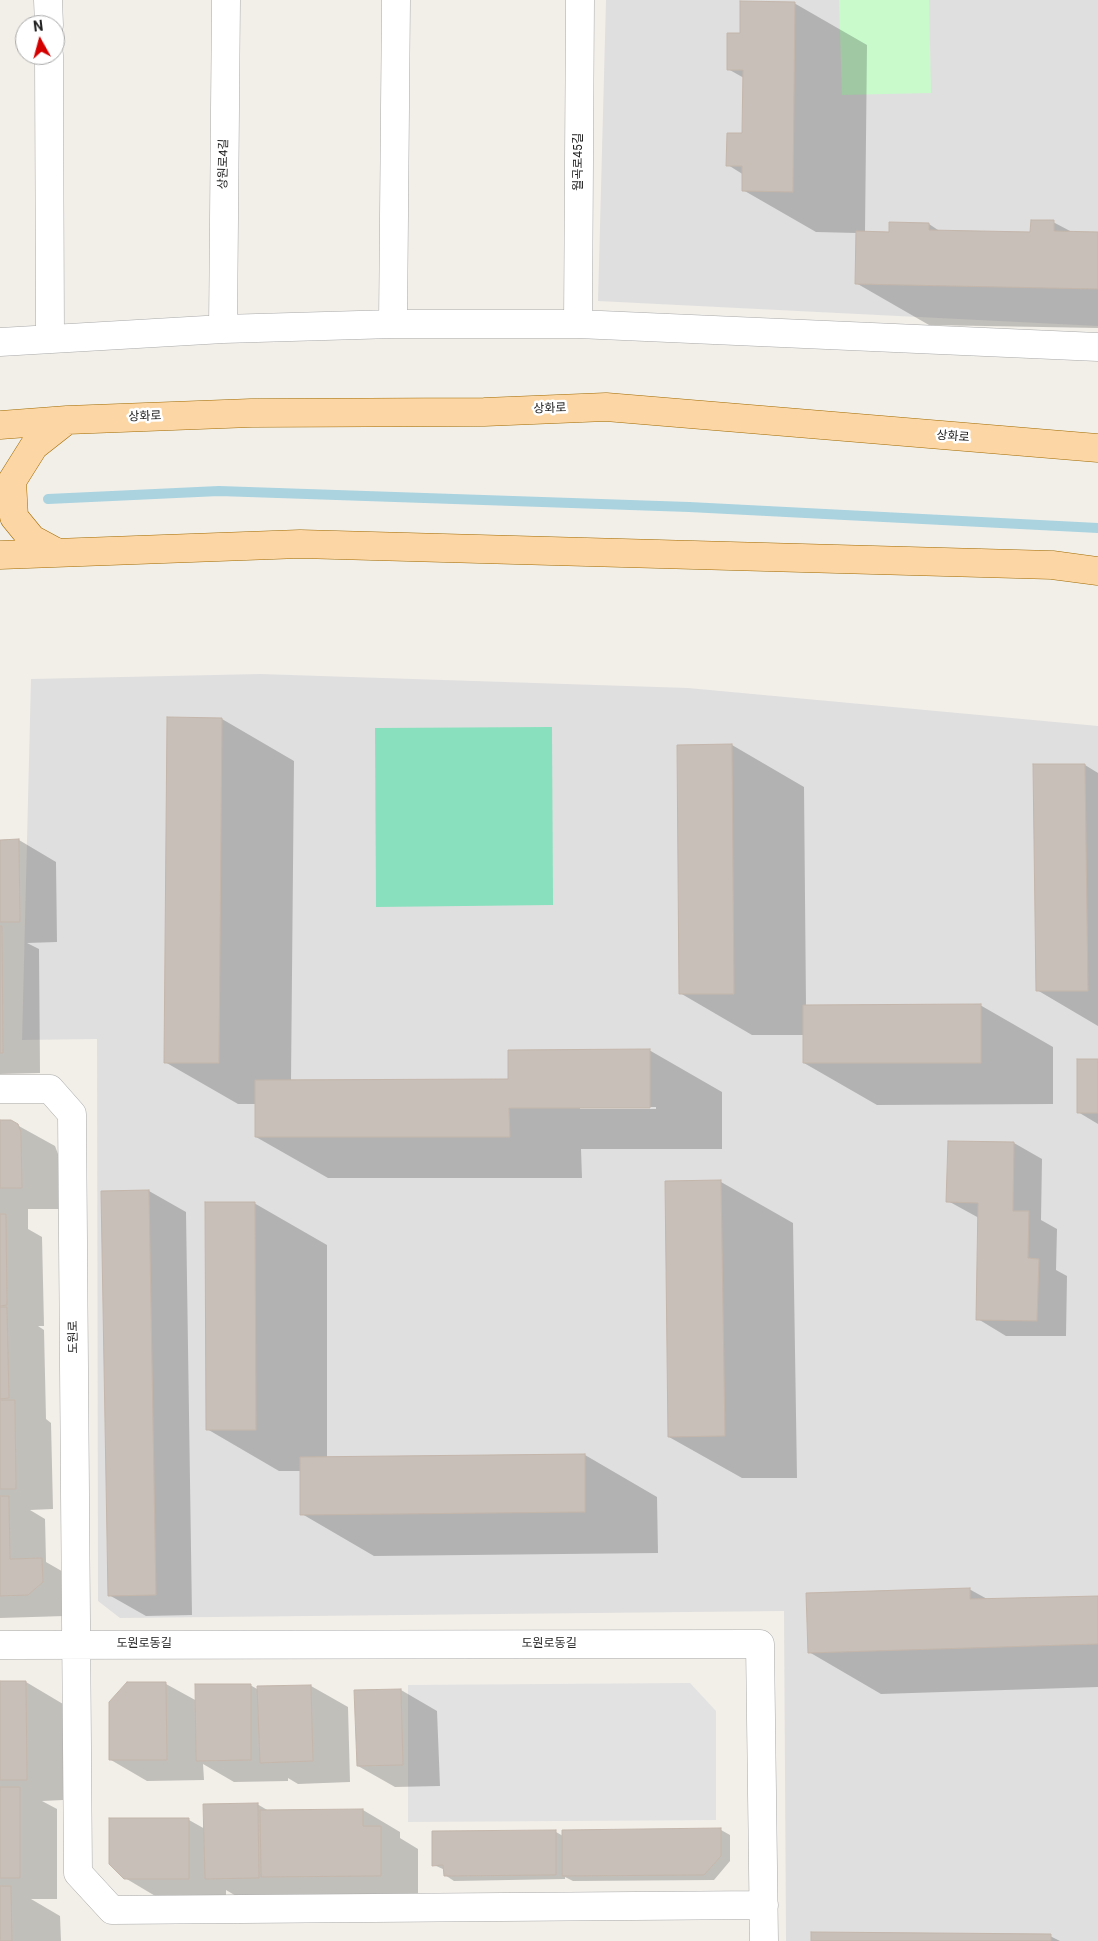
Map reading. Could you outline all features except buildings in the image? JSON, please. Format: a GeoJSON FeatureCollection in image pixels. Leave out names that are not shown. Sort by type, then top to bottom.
{"type":"FeatureCollection","features":[{"type":"Feature","properties":{"kind":"main road","name":"상화로"},"geometry":{"type":"LineString","coordinates":[[0,425],[67,420],[251,413],[484,412],[606,406],[1098,448]]}},
{"type":"Feature","properties":{"kind":"main road"},"geometry":{"type":"LineString","coordinates":[[58,553],[32,539],[14,517],[12,481],[34,446],[67,420]]}},
{"type":"Feature","properties":{"kind":"main road"},"geometry":{"type":"LineString","coordinates":[[0,555],[300,544],[1052,566],[1098,570]]}},
{"type":"Feature","properties":{"kind":"street"},"geometry":{"type":"LineString","coordinates":[[48,0],[48,15]]}},
{"type":"Feature","properties":{"kind":"street","name":"상원로4길"},"geometry":{"type":"LineString","coordinates":[[223,329],[226,0]]}},
{"type":"Feature","properties":{"kind":"street"},"geometry":{"type":"LineString","coordinates":[[393,324],[396,0]]}},
{"type":"Feature","properties":{"kind":"street","name":"월곡로45길"},"geometry":{"type":"LineString","coordinates":[[578,324],[580,0]]}},
{"type":"Feature","properties":{"kind":"street"},"geometry":{"type":"LineString","coordinates":[[49,65],[50,339]]}},
{"type":"Feature","properties":{"kind":"street"},"geometry":{"type":"LineString","coordinates":[[0,342],[223,329],[393,324],[578,324],[1098,346]]}},
{"type":"Feature","properties":{"kind":"street","name":"도원로"},"geometry":{"type":"LineString","coordinates":[[0,1089],[50,1089],[72,1114],[77,1644]]}},
{"type":"Feature","properties":{"kind":"street"},"geometry":{"type":"LineString","coordinates":[[77,1644],[78,1873],[112,1910],[764,1905]]}},
{"type":"Feature","properties":{"kind":"street","name":"도원로동길"},"geometry":{"type":"LineString","coordinates":[[0,1645],[760,1644],[764,1941]]}},
{"type":"Feature","properties":{"kind":"shaded area"},"geometry":{"type":"Polygon","coordinates":[[[606,0],[1098,0],[1098,326],[598,301],[606,0]]]}},
{"type":"Feature","properties":{"kind":"shaded area"},"geometry":{"type":"Polygon","coordinates":[[[260,674],[688,688],[1098,726],[1098,1941],[786,1941],[784,1611],[120,1618],[98,1601],[97,1039],[22,1040],[31,679],[260,674]]]}},
{"type":"Feature","properties":{"kind":"shaded area"},"geometry":{"type":"Polygon","coordinates":[[[690,1683],[716,1711],[716,1820],[408,1822],[408,1685],[690,1683]]]}},
{"type":"Feature","properties":{"kind":"green space"},"geometry":{"type":"Polygon","coordinates":[[[839,0],[929,0],[931,93],[842,95],[839,0]]]}},
{"type":"Feature","properties":{"kind":"green space"},"geometry":{"type":"Polygon","coordinates":[[[552,727],[553,905],[376,907],[375,728],[552,727]]]}},
{"type":"Feature","properties":{"kind":"waterway"},"geometry":{"type":"LineString","coordinates":[[48,499],[219,491],[689,507],[1098,528]]}}]}
